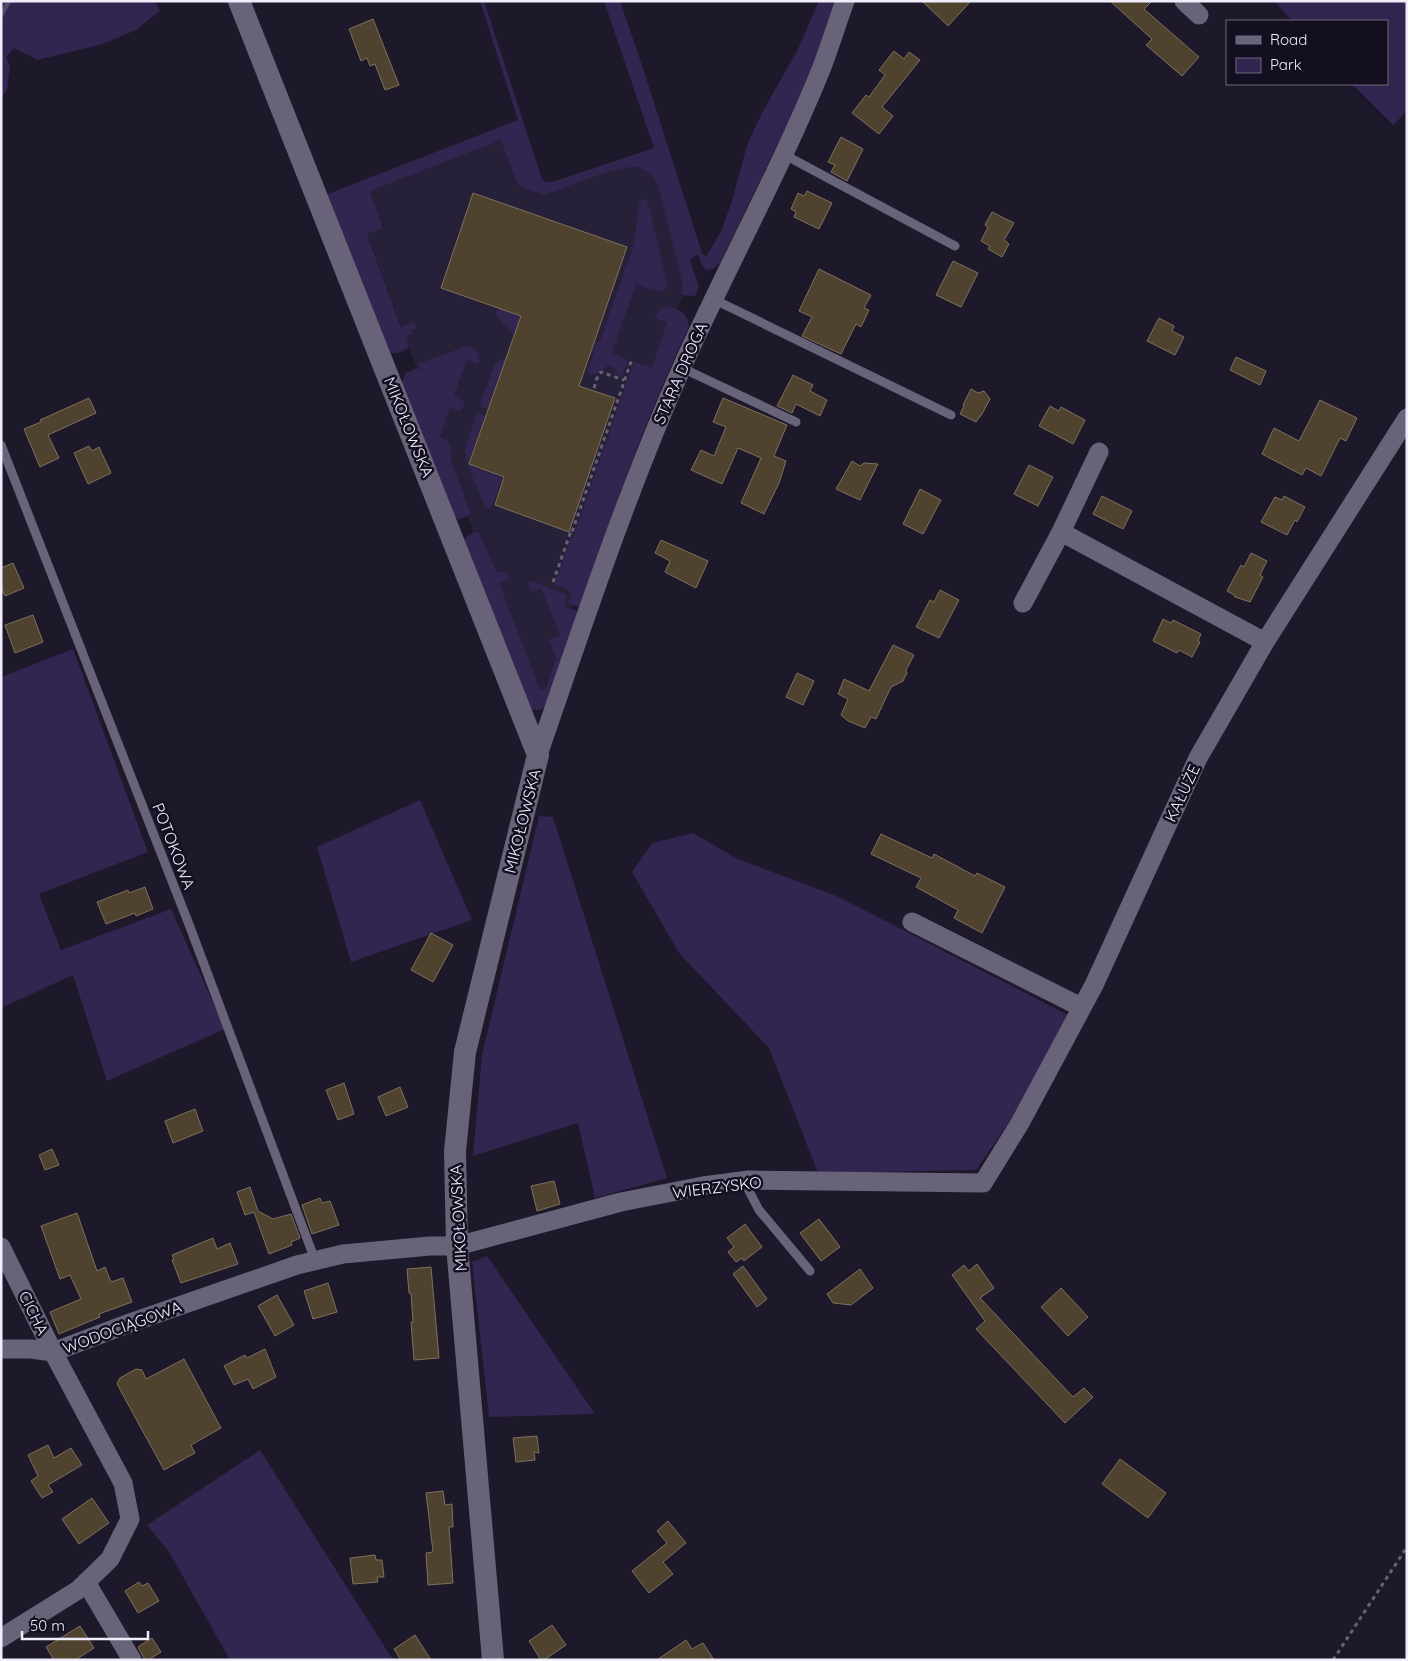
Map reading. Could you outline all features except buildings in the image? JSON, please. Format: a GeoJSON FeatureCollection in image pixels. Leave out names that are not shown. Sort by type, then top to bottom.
{"type":"FeatureCollection","features":[{"type":"Feature","properties":{"kind":"street","name":"MIKOŁOWSKA"},"geometry":{"type":"LineString","coordinates":[[240,1],[538,755],[465,1052],[455,1151],[457,1246],[493,1660]]}},
{"type":"Feature","properties":{"kind":"street","name":"STARA DROGA"},"geometry":{"type":"LineString","coordinates":[[538,755],[609,548],[643,458],[713,298],[783,154],[822,67],[845,1]]}},
{"type":"Feature","properties":{"kind":"street"},"geometry":{"type":"LineString","coordinates":[[1184,1],[1199,15]]}},
{"type":"Feature","properties":{"kind":"street","name":"KAŁUŻE"},"geometry":{"type":"LineString","coordinates":[[983,1183],[1020,1123],[1098,976],[1198,758],[1265,642],[1407,418]]}},
{"type":"Feature","properties":{"kind":"street"},"geometry":{"type":"LineString","coordinates":[[1023,604],[1061,532],[1099,452]]}},
{"type":"Feature","properties":{"kind":"street"},"geometry":{"type":"LineString","coordinates":[[1061,532],[1265,642]]}},
{"type":"Feature","properties":{"kind":"street"},"geometry":{"type":"LineString","coordinates":[[912,922],[1081,1007]]}},
{"type":"Feature","properties":{"kind":"street","name":"WIERZYSKO"},"geometry":{"type":"LineString","coordinates":[[457,1246],[621,1202],[702,1186],[749,1180],[983,1183]]}},
{"type":"Feature","properties":{"kind":"street","name":"WODOCIĄGOWA"},"geometry":{"type":"LineString","coordinates":[[1,1638],[78,1590],[110,1559],[130,1519],[123,1483],[53,1352],[297,1265],[316,1260],[343,1254],[430,1246],[457,1246]]}},
{"type":"Feature","properties":{"kind":"street","name":"CICHA"},"geometry":{"type":"LineString","coordinates":[[1,1247],[53,1352]]}},
{"type":"Feature","properties":{"kind":"street"},"geometry":{"type":"LineString","coordinates":[[1,1349],[31,1349],[53,1352]]}},
{"type":"Feature","properties":{"kind":"street"},"geometry":{"type":"LineString","coordinates":[[86,1582],[132,1660]]}},
{"type":"Feature","properties":{"kind":"lane"},"geometry":{"type":"LineString","coordinates":[[783,154],[955,246]]}},
{"type":"Feature","properties":{"kind":"lane"},"geometry":{"type":"LineString","coordinates":[[713,298],[951,415]]}},
{"type":"Feature","properties":{"kind":"lane"},"geometry":{"type":"LineString","coordinates":[[682,368],[796,422]]}},
{"type":"Feature","properties":{"kind":"lane","name":"POTOKOWA"},"geometry":{"type":"LineString","coordinates":[[1,445],[190,927],[316,1260]]}},
{"type":"Feature","properties":{"kind":"lane"},"geometry":{"type":"LineString","coordinates":[[749,1180],[747,1187],[759,1210],[810,1271]]}},
{"type":"Feature","properties":{"kind":"path"},"geometry":{"type":"LineString","coordinates":[[552,582],[571,535],[632,359]]}},
{"type":"Feature","properties":{"kind":"path"},"geometry":{"type":"LineString","coordinates":[[594,388],[598,375],[601,372],[624,380]]}},
{"type":"Feature","properties":{"kind":"path"},"geometry":{"type":"LineString","coordinates":[[1333,1660],[1407,1547]]}},
{"type":"Feature","properties":{"kind":"shaded area"},"geometry":{"type":"Polygon","coordinates":[[[518,120],[540,189],[652,150],[699,287],[695,296],[684,295],[676,309],[684,316],[637,414],[546,688],[536,692],[411,372],[417,369],[367,233],[383,228],[370,191],[518,120]]]}},
{"type":"Feature","properties":{"kind":"green space"},"geometry":{"type":"Polygon","coordinates":[[[1,1],[154,1],[160,11],[136,30],[103,44],[37,60],[14,48],[6,57],[10,66],[7,90],[1,97],[1,1]]]}},
{"type":"Feature","properties":{"kind":"green space"},"geometry":{"type":"Polygon","coordinates":[[[480,1],[484,1],[542,179],[546,182],[552,182],[654,148],[604,1],[620,1],[702,253],[706,257],[721,231],[732,201],[747,145],[763,111],[798,49],[819,1],[837,1],[804,90],[720,263],[713,269],[707,270],[702,266],[698,254],[690,260],[699,287],[695,296],[682,295],[682,281],[658,186],[649,174],[640,168],[628,167],[604,173],[543,195],[518,185],[501,140],[370,191],[383,228],[367,234],[401,327],[414,322],[416,328],[412,330],[413,334],[406,336],[409,348],[398,353],[390,353],[325,195],[518,120],[480,1]]]}},
{"type":"Feature","properties":{"kind":"green space"},"geometry":{"type":"Polygon","coordinates":[[[1274,1],[1407,1],[1407,111],[1393,125],[1353,85],[1388,85],[1388,20],[1291,20],[1274,1]]]}},
{"type":"Feature","properties":{"kind":"green space"},"geometry":{"type":"Polygon","coordinates":[[[642,199],[646,199],[648,202],[668,287],[665,290],[657,291],[636,284],[612,353],[628,360],[622,377],[614,374],[616,369],[609,365],[594,375],[587,373],[594,352],[592,351],[595,341],[600,342],[634,243],[639,205],[642,199]]]}},
{"type":"Feature","properties":{"kind":"green space"},"geometry":{"type":"Polygon","coordinates":[[[664,307],[673,308],[685,315],[689,327],[658,396],[630,466],[581,608],[568,603],[571,593],[567,589],[554,585],[571,538],[573,538],[634,362],[652,367],[667,323],[655,318],[658,311],[664,307]]]}},
{"type":"Feature","properties":{"kind":"green space"},"geometry":{"type":"Polygon","coordinates":[[[498,308],[521,316],[514,335],[496,316],[498,308]]]}},
{"type":"Feature","properties":{"kind":"green space"},"geometry":{"type":"Polygon","coordinates":[[[467,346],[474,348],[478,353],[479,364],[467,360],[454,395],[464,403],[464,406],[460,411],[450,408],[440,437],[446,440],[450,446],[452,463],[470,512],[470,515],[460,519],[455,518],[401,383],[406,373],[417,368],[420,370],[418,364],[467,346]]]}},
{"type":"Feature","properties":{"kind":"green space"},"geometry":{"type":"Polygon","coordinates":[[[500,359],[506,359],[488,409],[480,404],[494,366],[500,359]]]}},
{"type":"Feature","properties":{"kind":"green space"},"geometry":{"type":"Polygon","coordinates":[[[476,415],[485,416],[468,465],[502,478],[491,509],[485,506],[466,462],[465,449],[476,415]]]}},
{"type":"Feature","properties":{"kind":"green space"},"geometry":{"type":"Polygon","coordinates":[[[474,532],[479,533],[497,573],[503,571],[509,575],[509,579],[499,583],[540,690],[546,688],[556,658],[549,640],[560,635],[541,588],[531,592],[528,582],[531,581],[564,593],[567,596],[564,607],[580,612],[545,707],[541,709],[530,708],[464,541],[467,536],[474,532]]]}},
{"type":"Feature","properties":{"kind":"green space"},"geometry":{"type":"Polygon","coordinates":[[[73,649],[148,852],[39,894],[61,950],[171,909],[225,1029],[107,1081],[73,975],[1,1008],[1,677],[73,649]]]}},
{"type":"Feature","properties":{"kind":"green space"},"geometry":{"type":"Polygon","coordinates":[[[420,800],[472,920],[351,962],[317,847],[420,800]]]}},
{"type":"Feature","properties":{"kind":"green space"},"geometry":{"type":"Polygon","coordinates":[[[539,816],[553,817],[667,1178],[595,1198],[578,1123],[473,1156],[482,1055],[539,816]]]}},
{"type":"Feature","properties":{"kind":"green space"},"geometry":{"type":"Polygon","coordinates":[[[693,833],[738,859],[839,897],[1068,1015],[1014,1115],[976,1170],[818,1173],[769,1048],[679,953],[632,872],[652,843],[693,833]]]}},
{"type":"Feature","properties":{"kind":"green space"},"geometry":{"type":"Polygon","coordinates":[[[487,1256],[595,1414],[489,1417],[472,1262],[487,1256]]]}},
{"type":"Feature","properties":{"kind":"green space"},"geometry":{"type":"Polygon","coordinates":[[[260,1450],[393,1660],[230,1660],[169,1552],[147,1525],[260,1450]]]}},
{"type":"Feature","properties":{"kind":"waterway"},"geometry":{"type":"LineString","coordinates":[[1,15],[9,1]]}}]}
